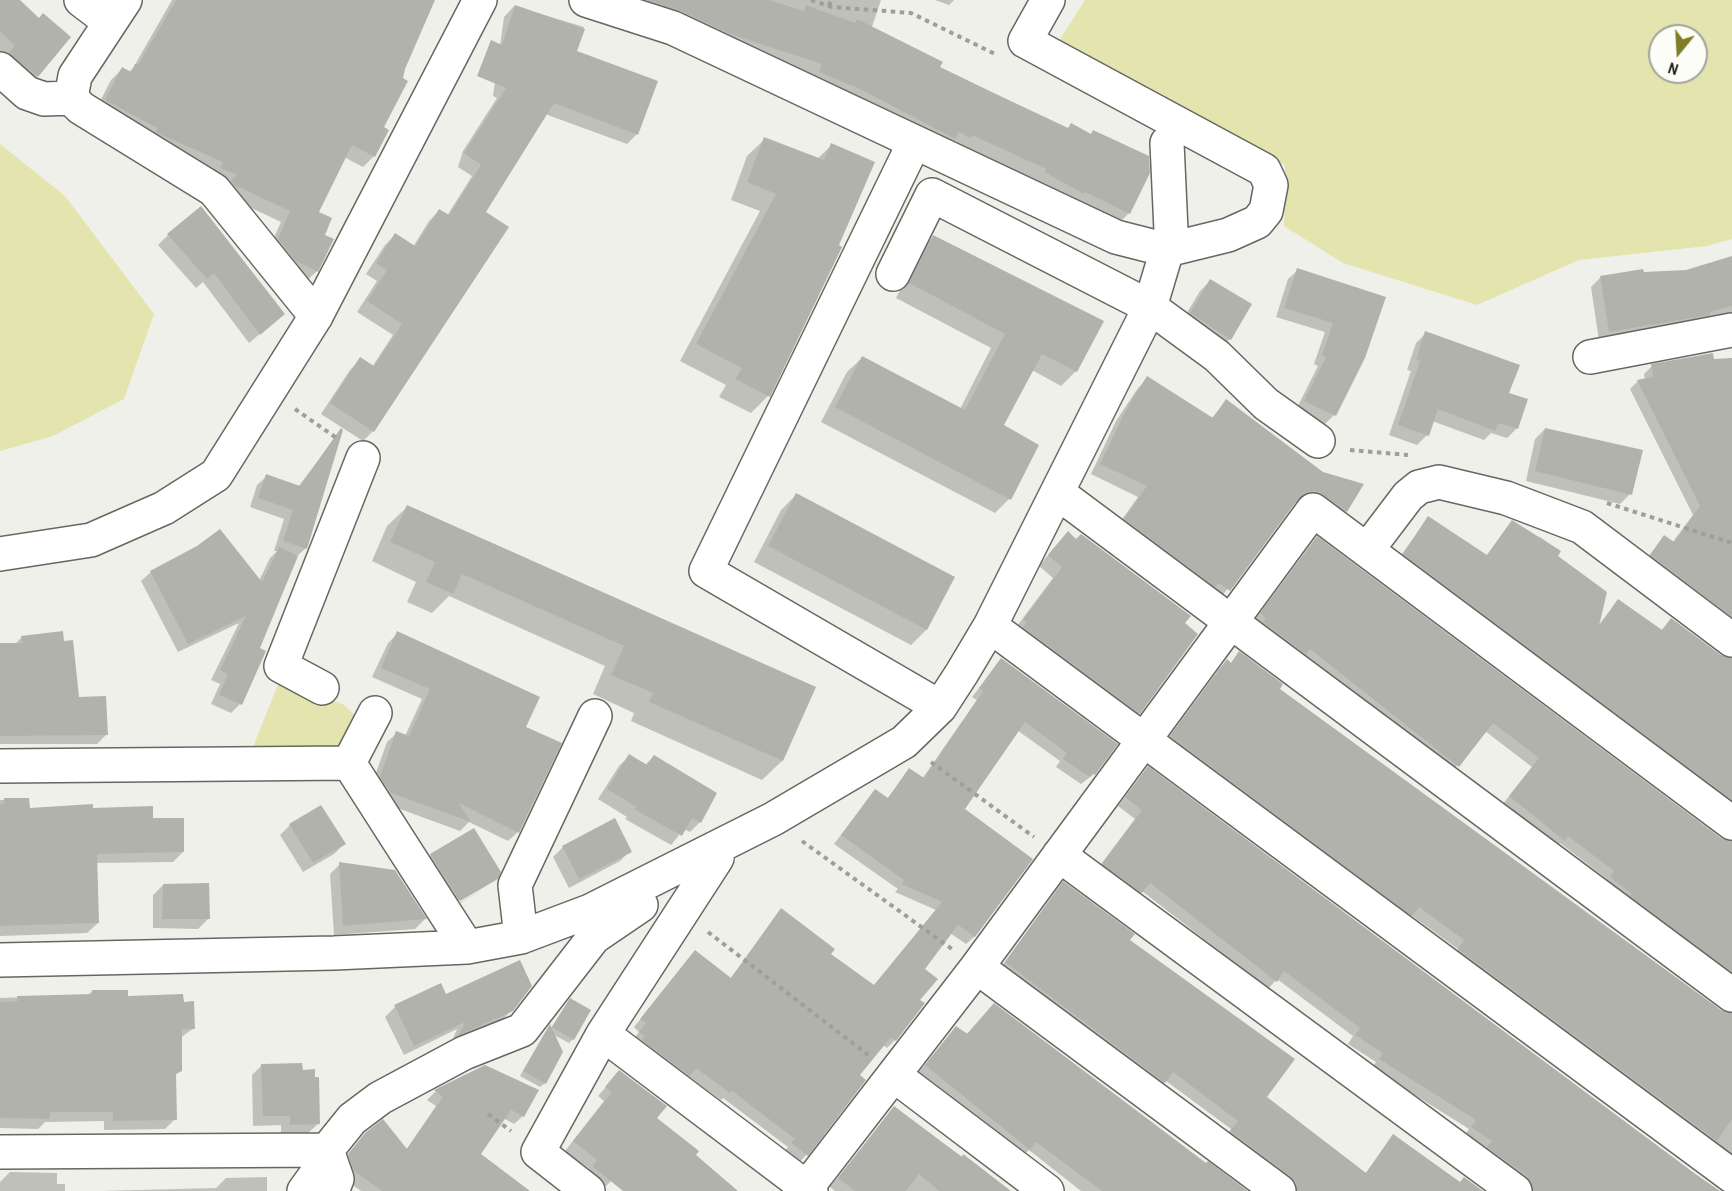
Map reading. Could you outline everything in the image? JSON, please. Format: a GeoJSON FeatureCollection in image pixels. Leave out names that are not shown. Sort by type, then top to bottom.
{"type":"FeatureCollection","features":[{"type":"Feature","properties":{"kind":"street"},"geometry":{"type":"LineString","coordinates":[[71,98],[75,76],[117,11],[81,0]]}},
{"type":"Feature","properties":{"kind":"street"},"geometry":{"type":"LineString","coordinates":[[0,554],[91,540],[164,508],[190,494],[216,475],[316,316],[480,0]]}},
{"type":"Feature","properties":{"kind":"street"},"geometry":{"type":"LineString","coordinates":[[586,0],[673,28],[1116,237],[1167,250],[1228,235],[1257,222],[1266,211],[1271,198],[1271,185],[1268,176],[1248,159],[1025,41],[1048,0]]}},
{"type":"Feature","properties":{"kind":"street"},"geometry":{"type":"LineString","coordinates":[[0,69],[27,93],[44,99],[71,98],[81,108],[214,190],[316,316]]}},
{"type":"Feature","properties":{"kind":"street"},"geometry":{"type":"LineString","coordinates":[[914,143],[706,571],[940,707]]}},
{"type":"Feature","properties":{"kind":"street"},"geometry":{"type":"LineString","coordinates":[[0,960],[334,953],[467,947],[521,938],[590,911],[773,819],[904,742],[940,707],[990,626],[1150,307],[1171,231],[1167,143]]}},
{"type":"Feature","properties":{"kind":"street"},"geometry":{"type":"LineString","coordinates":[[893,274],[932,195],[1150,307],[1217,356],[1266,404],[1318,441]]}},
{"type":"Feature","properties":{"kind":"street"},"geometry":{"type":"LineString","coordinates":[[1590,357],[1732,330]]}},
{"type":"Feature","properties":{"kind":"street"},"geometry":{"type":"LineString","coordinates":[[322,688],[280,666],[363,458]]}},
{"type":"Feature","properties":{"kind":"street"},"geometry":{"type":"LineString","coordinates":[[1367,550],[1408,496],[1419,488],[1439,482],[1506,498],[1582,527],[1732,640]]}},
{"type":"Feature","properties":{"kind":"street"},"geometry":{"type":"LineString","coordinates":[[1058,493],[1228,622],[1732,995]]}},
{"type":"Feature","properties":{"kind":"street"},"geometry":{"type":"LineString","coordinates":[[603,1034],[808,1190],[977,967],[1228,622],[1313,510],[1732,823]]}},
{"type":"Feature","properties":{"kind":"street"},"geometry":{"type":"LineString","coordinates":[[990,626],[1732,1176]]}},
{"type":"Feature","properties":{"kind":"street"},"geometry":{"type":"LineString","coordinates":[[349,763],[375,713]]}},
{"type":"Feature","properties":{"kind":"street"},"geometry":{"type":"LineString","coordinates":[[521,938],[515,885],[595,716]]}},
{"type":"Feature","properties":{"kind":"street"},"geometry":{"type":"LineString","coordinates":[[0,766],[349,763]]}},
{"type":"Feature","properties":{"kind":"street"},"geometry":{"type":"LineString","coordinates":[[349,763],[467,947]]}},
{"type":"Feature","properties":{"kind":"street"},"geometry":{"type":"LineString","coordinates":[[588,1191],[538,1152],[603,1034],[717,858],[712,850]]}},
{"type":"Feature","properties":{"kind":"street"},"geometry":{"type":"LineString","coordinates":[[1059,855],[1515,1191]]}},
{"type":"Feature","properties":{"kind":"street"},"geometry":{"type":"LineString","coordinates":[[304,1191],[352,1119],[380,1098],[464,1053],[522,1030],[594,937],[647,901],[658,877]]}},
{"type":"Feature","properties":{"kind":"street"},"geometry":{"type":"LineString","coordinates":[[977,967],[1279,1191]]}},
{"type":"Feature","properties":{"kind":"street"},"geometry":{"type":"LineString","coordinates":[[895,1076],[1047,1191]]}},
{"type":"Feature","properties":{"kind":"street"},"geometry":{"type":"LineString","coordinates":[[0,1152],[328,1154]]}},
{"type":"Feature","properties":{"kind":"street"},"geometry":{"type":"LineString","coordinates":[[328,1154],[337,1179],[332,1191]]}},
{"type":"Feature","properties":{"kind":"path"},"geometry":{"type":"LineString","coordinates":[[812,0],[829,6],[911,13],[1006,59]]}},
{"type":"Feature","properties":{"kind":"path"},"geometry":{"type":"LineString","coordinates":[[829,6],[831,0]]}},
{"type":"Feature","properties":{"kind":"path"},"geometry":{"type":"LineString","coordinates":[[270,391],[363,458]]}},
{"type":"Feature","properties":{"kind":"path"},"geometry":{"type":"LineString","coordinates":[[904,742],[1059,855]]}},
{"type":"Feature","properties":{"kind":"path"},"geometry":{"type":"LineString","coordinates":[[773,819],[977,967]]}},
{"type":"Feature","properties":{"kind":"path"},"geometry":{"type":"LineString","coordinates":[[683,912],[895,1076]]}},
{"type":"Feature","properties":{"kind":"green space"},"geometry":{"type":"Polygon","coordinates":[[[1085,0],[1732,0],[1732,239],[1707,246],[1579,260],[1477,305],[1343,263],[1284,226],[1285,165],[1057,44],[1085,0]]]}},
{"type":"Feature","properties":{"kind":"green space"},"geometry":{"type":"Polygon","coordinates":[[[0,144],[65,196],[154,314],[124,399],[53,436],[0,451],[0,144]]]}},
{"type":"Feature","properties":{"kind":"green space"},"geometry":{"type":"Polygon","coordinates":[[[281,677],[344,705],[362,722],[345,755],[251,752],[281,677]]]}},
{"type":"Feature","properties":{"kind":"building"},"geometry":{"type":"Polygon","coordinates":[[[0,0],[20,0],[39,18],[43,13],[71,37],[38,77],[9,53],[15,46],[0,31],[0,0]]]}},
{"type":"Feature","properties":{"kind":"building"},"geometry":{"type":"Polygon","coordinates":[[[176,0],[435,0],[405,69],[403,78],[408,81],[384,127],[389,130],[375,157],[352,145],[319,212],[332,218],[325,235],[334,239],[318,272],[296,261],[278,239],[290,211],[234,185],[231,181],[237,175],[220,168],[223,162],[155,132],[157,128],[105,100],[122,67],[131,72],[135,64],[138,65],[176,0]]]}},
{"type":"Feature","properties":{"kind":"building"},"geometry":{"type":"Polygon","coordinates":[[[647,0],[769,0],[804,11],[806,5],[855,23],[857,19],[943,62],[940,67],[1068,128],[1071,123],[1091,134],[1093,130],[1149,156],[1150,173],[1130,214],[1085,192],[1084,194],[1044,172],[1046,169],[972,135],[971,138],[959,132],[955,139],[862,90],[819,72],[822,64],[730,34],[681,11],[647,0]]]}},
{"type":"Feature","properties":{"kind":"building"},"geometry":{"type":"Polygon","coordinates":[[[515,5],[585,29],[577,51],[658,81],[638,135],[554,103],[486,212],[509,227],[374,432],[330,403],[360,357],[374,366],[402,324],[367,301],[387,270],[376,263],[395,233],[415,246],[439,209],[449,215],[481,165],[464,153],[506,88],[477,76],[491,40],[502,45],[515,5]]]}},
{"type":"Feature","properties":{"kind":"building"},"geometry":{"type":"Polygon","coordinates":[[[764,137],[824,160],[831,143],[875,162],[839,245],[842,247],[770,397],[735,379],[742,368],[696,344],[776,194],[747,182],[764,137]]]}},
{"type":"Feature","properties":{"kind":"building"},"geometry":{"type":"Polygon","coordinates":[[[201,206],[285,314],[260,335],[214,273],[207,279],[167,234],[201,206]]]}},
{"type":"Feature","properties":{"kind":"building"},"geometry":{"type":"Polygon","coordinates":[[[933,235],[1104,321],[1077,372],[1042,354],[1004,425],[1039,445],[1011,500],[835,407],[862,356],[965,410],[1005,334],[909,283],[933,235]]]}},
{"type":"Feature","properties":{"kind":"building"},"geometry":{"type":"Polygon","coordinates":[[[1732,256],[1732,306],[1710,312],[1710,315],[1609,332],[1600,276],[1643,269],[1644,272],[1686,270],[1732,256]]]}},
{"type":"Feature","properties":{"kind":"building"},"geometry":{"type":"Polygon","coordinates":[[[1297,268],[1386,297],[1365,358],[1336,416],[1304,401],[1326,357],[1322,355],[1333,323],[1284,308],[1297,268]]]}},
{"type":"Feature","properties":{"kind":"building"},"geometry":{"type":"Polygon","coordinates":[[[1210,279],[1252,304],[1231,340],[1190,313],[1210,279]]]}},
{"type":"Feature","properties":{"kind":"building"},"geometry":{"type":"Polygon","coordinates":[[[1425,331],[1520,365],[1509,393],[1528,399],[1518,429],[1498,423],[1495,431],[1438,409],[1429,436],[1398,425],[1420,361],[1416,360],[1425,331]]]}},
{"type":"Feature","properties":{"kind":"building"},"geometry":{"type":"Polygon","coordinates":[[[1713,353],[1714,359],[1732,358],[1732,617],[1650,555],[1664,535],[1674,542],[1700,506],[1637,380],[1653,377],[1651,364],[1713,353]]]}},
{"type":"Feature","properties":{"kind":"building"},"geometry":{"type":"Polygon","coordinates":[[[1147,376],[1213,418],[1226,399],[1323,472],[1364,484],[1347,512],[1324,495],[1315,491],[1305,493],[1298,499],[1230,591],[1219,583],[1215,587],[1124,519],[1147,486],[1100,464],[1126,410],[1147,376]]]}},
{"type":"Feature","properties":{"kind":"building"},"geometry":{"type":"Polygon","coordinates":[[[341,428],[343,430],[307,549],[283,541],[293,510],[258,498],[266,474],[300,486],[341,428]]]}},
{"type":"Feature","properties":{"kind":"building"},"geometry":{"type":"Polygon","coordinates":[[[1545,428],[1643,450],[1632,495],[1535,471],[1545,428]]]}},
{"type":"Feature","properties":{"kind":"building"},"geometry":{"type":"Polygon","coordinates":[[[796,493],[955,577],[927,630],[768,546],[796,493]]]}},
{"type":"Feature","properties":{"kind":"building"},"geometry":{"type":"Polygon","coordinates":[[[407,505],[816,687],[783,761],[649,702],[653,693],[611,675],[624,646],[462,574],[453,594],[426,582],[435,562],[390,542],[407,505]]]}},
{"type":"Feature","properties":{"kind":"building"},"geometry":{"type":"Polygon","coordinates":[[[1428,516],[1487,555],[1512,520],[1561,551],[1558,556],[1607,592],[1599,626],[1618,599],[1662,630],[1671,618],[1721,655],[1732,658],[1732,800],[1403,554],[1428,516]]]}},
{"type":"Feature","properties":{"kind":"building"},"geometry":{"type":"Polygon","coordinates":[[[220,529],[262,582],[279,547],[298,556],[260,648],[266,651],[242,705],[219,695],[228,674],[220,670],[246,616],[188,644],[150,571],[197,546],[220,529]]]}},
{"type":"Feature","properties":{"kind":"building"},"geometry":{"type":"Polygon","coordinates":[[[1068,531],[1076,539],[1081,534],[1191,616],[1185,623],[1198,634],[1140,714],[1023,627],[1027,622],[1023,620],[1062,567],[1048,555],[1068,531]]]}},
{"type":"Feature","properties":{"kind":"building"},"geometry":{"type":"Polygon","coordinates":[[[1317,536],[1721,838],[1732,841],[1732,972],[1630,896],[1632,894],[1610,877],[1614,871],[1568,836],[1565,841],[1509,796],[1539,758],[1493,723],[1459,767],[1310,649],[1306,654],[1263,622],[1266,618],[1260,613],[1317,536]]]}},
{"type":"Feature","properties":{"kind":"building"},"geometry":{"type":"Polygon","coordinates":[[[63,631],[64,641],[73,640],[79,697],[106,696],[108,735],[0,736],[0,643],[22,643],[21,636],[63,631]]]}},
{"type":"Feature","properties":{"kind":"building"},"geometry":{"type":"Polygon","coordinates":[[[397,631],[540,697],[526,727],[562,743],[519,833],[459,803],[471,822],[391,793],[380,777],[396,731],[409,736],[430,689],[381,668],[397,631]]]}},
{"type":"Feature","properties":{"kind":"building"},"geometry":{"type":"Polygon","coordinates":[[[1239,651],[1283,684],[1280,689],[1721,1010],[1732,1013],[1732,1119],[1717,1141],[1458,949],[1464,940],[1419,907],[1412,916],[1170,736],[1227,659],[1231,663],[1239,651]]]}},
{"type":"Feature","properties":{"kind":"building"},"geometry":{"type":"Polygon","coordinates":[[[1001,658],[1118,744],[1095,775],[1092,773],[1090,777],[1063,759],[1067,753],[1025,722],[965,809],[1033,859],[975,937],[958,925],[925,969],[938,979],[920,1000],[925,1003],[896,1041],[891,1037],[860,1075],[866,1080],[808,1156],[791,1143],[795,1139],[732,1091],[730,1093],[696,1068],[690,1076],[642,1040],[645,1036],[639,1032],[646,1023],[640,1019],[695,950],[731,978],[781,908],[835,949],[831,954],[874,985],[942,902],[902,884],[904,880],[841,835],[875,789],[888,798],[909,768],[924,778],[983,691],[979,688],[1001,658]]]}},
{"type":"Feature","properties":{"kind":"building"},"geometry":{"type":"Polygon","coordinates":[[[629,754],[647,765],[654,755],[717,793],[701,823],[692,818],[682,836],[634,809],[637,807],[607,789],[629,754]]]}},
{"type":"Feature","properties":{"kind":"building"},"geometry":{"type":"Polygon","coordinates":[[[1148,766],[1720,1191],[1533,1191],[1527,1176],[1487,1147],[1492,1141],[1471,1127],[1476,1120],[1379,1059],[1383,1053],[1355,1035],[1360,1028],[1284,971],[1277,982],[1150,883],[1142,893],[1102,864],[1142,810],[1125,797],[1148,766]]]}},
{"type":"Feature","properties":{"kind":"building"},"geometry":{"type":"Polygon","coordinates":[[[4,798],[29,798],[30,808],[93,804],[93,808],[153,806],[153,818],[184,818],[184,852],[97,854],[99,923],[0,926],[0,804],[4,803],[4,798]]]}},
{"type":"Feature","properties":{"kind":"building"},"geometry":{"type":"Polygon","coordinates":[[[321,805],[346,844],[313,863],[289,824],[321,805]]]}},
{"type":"Feature","properties":{"kind":"building"},"geometry":{"type":"Polygon","coordinates":[[[615,818],[632,852],[579,879],[562,846],[615,818]]]}},
{"type":"Feature","properties":{"kind":"building"},"geometry":{"type":"Polygon","coordinates":[[[474,828],[501,872],[498,879],[460,901],[430,854],[474,828]]]}},
{"type":"Feature","properties":{"kind":"building"},"geometry":{"type":"Polygon","coordinates":[[[339,862],[395,870],[427,919],[343,926],[339,862]]]}},
{"type":"Feature","properties":{"kind":"building"},"geometry":{"type":"Polygon","coordinates":[[[1063,881],[1135,934],[1130,940],[1295,1059],[1267,1097],[1366,1173],[1393,1134],[1460,1182],[1464,1177],[1483,1191],[1297,1191],[1296,1183],[1290,1176],[1230,1131],[1238,1121],[1173,1072],[1165,1083],[1005,962],[1063,881]]]}},
{"type":"Feature","properties":{"kind":"building"},"geometry":{"type":"Polygon","coordinates":[[[209,883],[210,919],[162,919],[163,884],[209,883]]]}},
{"type":"Feature","properties":{"kind":"building"},"geometry":{"type":"Polygon","coordinates":[[[520,960],[532,986],[513,1011],[459,1035],[465,1022],[414,1046],[394,1005],[441,983],[446,994],[520,960]]]}},
{"type":"Feature","properties":{"kind":"building"},"geometry":{"type":"Polygon","coordinates":[[[92,990],[128,990],[128,996],[183,994],[184,1002],[194,1001],[195,1029],[182,1029],[182,1071],[176,1074],[177,1120],[113,1121],[113,1112],[50,1112],[50,1119],[0,1118],[0,1002],[18,1001],[17,996],[92,994],[92,990]]]}},
{"type":"Feature","properties":{"kind":"building"},"geometry":{"type":"Polygon","coordinates":[[[570,998],[591,1010],[574,1040],[552,1027],[570,998]]]}},
{"type":"Feature","properties":{"kind":"building"},"geometry":{"type":"Polygon","coordinates":[[[994,1003],[1206,1163],[1208,1161],[1248,1191],[1102,1191],[1036,1142],[1030,1150],[925,1065],[956,1026],[967,1034],[994,1003]]]}},
{"type":"Feature","properties":{"kind":"building"},"geometry":{"type":"Polygon","coordinates":[[[550,1024],[563,1052],[546,1084],[523,1071],[550,1024]]]}},
{"type":"Feature","properties":{"kind":"building"},"geometry":{"type":"Polygon","coordinates":[[[302,1063],[303,1070],[315,1069],[315,1077],[319,1077],[320,1124],[290,1125],[290,1116],[263,1116],[261,1064],[302,1063]]]}},
{"type":"Feature","properties":{"kind":"building"},"geometry":{"type":"Polygon","coordinates":[[[485,1065],[539,1090],[524,1117],[511,1110],[481,1154],[530,1191],[382,1191],[354,1171],[348,1154],[365,1133],[383,1119],[407,1149],[443,1097],[434,1090],[485,1065]]]}},
{"type":"Feature","properties":{"kind":"building"},"geometry":{"type":"Polygon","coordinates":[[[619,1070],[667,1106],[657,1118],[699,1151],[696,1155],[738,1191],[623,1191],[592,1166],[597,1160],[573,1141],[612,1092],[605,1087],[619,1070]]]}},
{"type":"Feature","properties":{"kind":"building"},"geometry":{"type":"Polygon","coordinates":[[[894,1106],[1011,1191],[939,1191],[919,1174],[906,1191],[855,1191],[838,1178],[894,1106]]]}}]}
